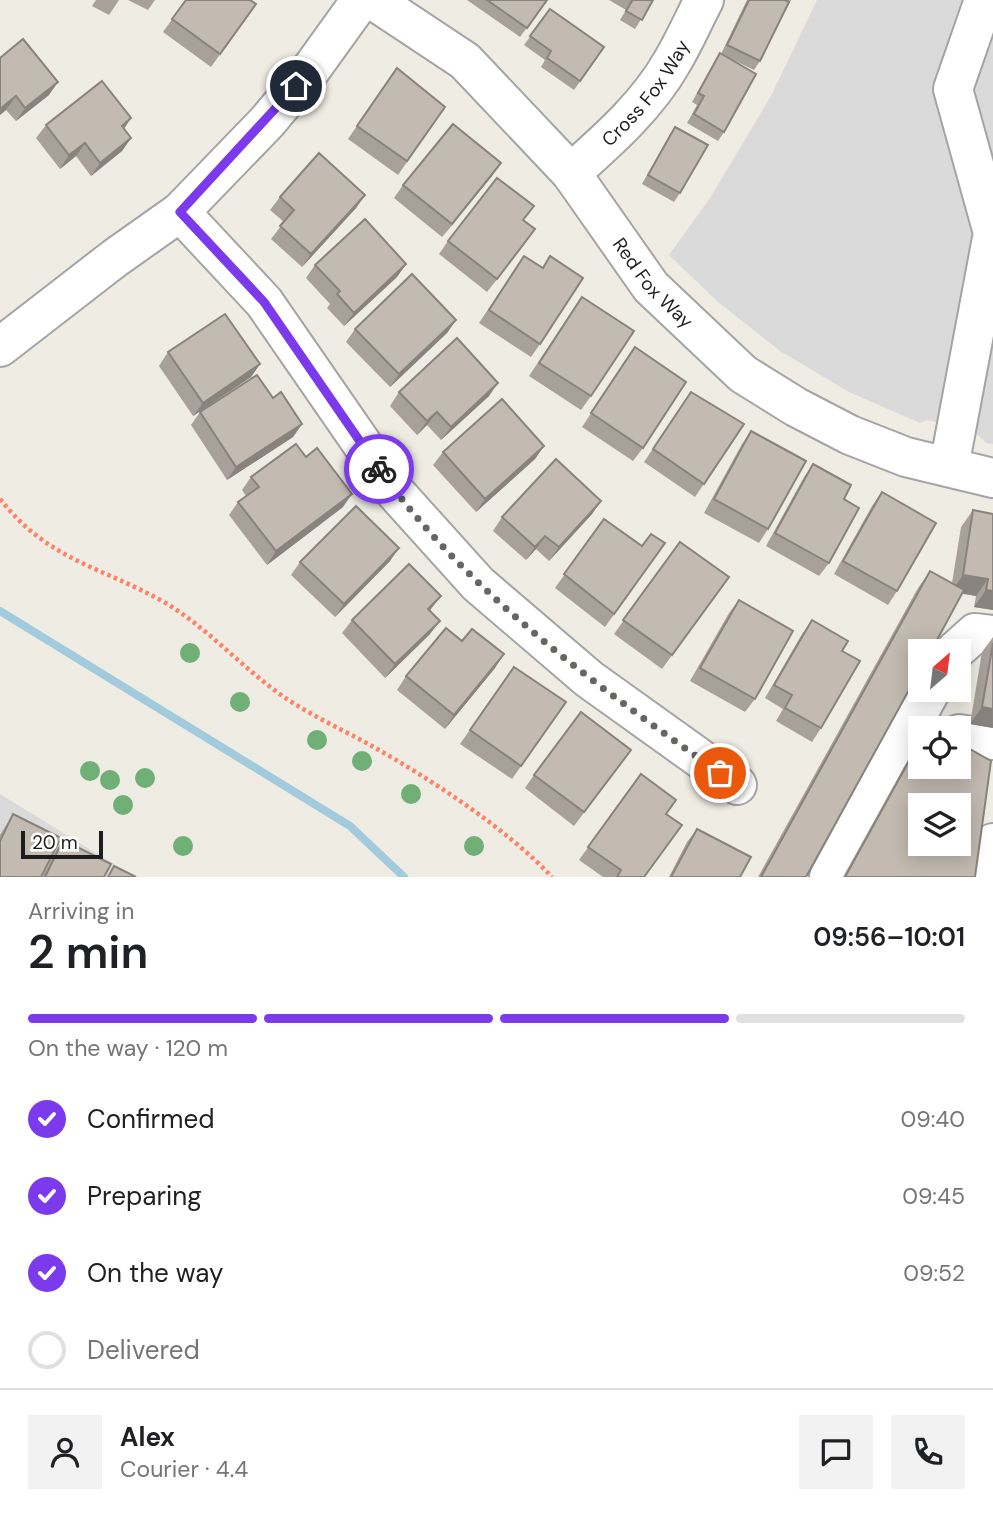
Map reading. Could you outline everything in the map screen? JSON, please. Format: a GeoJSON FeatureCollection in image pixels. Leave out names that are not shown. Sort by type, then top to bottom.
{"type":"FeatureCollection","features":[{"type":"Feature","properties":{"kind":"street"},"geometry":{"type":"LineString","coordinates":[[0,347],[115,258],[180,212],[267,122],[312,68],[361,0]]}},
{"type":"Feature","properties":{"kind":"street","name":"Red Fox Way"},"geometry":{"type":"LineString","coordinates":[[373,0],[466,61],[571,173],[651,286],[743,374],[796,407],[850,435],[906,457],[993,478]]}},
{"type":"Feature","properties":{"kind":"street","name":"Cross Fox Way"},"geometry":{"type":"LineString","coordinates":[[571,173],[621,127],[648,97],[672,64],[704,0]]}},
{"type":"Feature","properties":{"kind":"street"},"geometry":{"type":"LineString","coordinates":[[949,467],[986,305],[993,233],[988,195],[953,89],[984,0]]}},
{"type":"Feature","properties":{"kind":"street"},"geometry":{"type":"LineString","coordinates":[[180,212],[264,302],[396,493],[478,584],[589,679],[737,785]]}},
{"type":"Feature","properties":{"kind":"street"},"geometry":{"type":"LineString","coordinates":[[968,639],[975,633],[993,635]]}},
{"type":"Feature","properties":{"kind":"street"},"geometry":{"type":"LineString","coordinates":[[971,736],[993,740]]}},
{"type":"Feature","properties":{"kind":"street"},"geometry":{"type":"LineString","coordinates":[[829,877],[908,746]]}},
{"type":"Feature","properties":{"kind":"street"},"geometry":{"type":"LineString","coordinates":[[988,877],[993,843]]}},
{"type":"Feature","properties":{"kind":"path"},"geometry":{"type":"LineString","coordinates":[[0,499],[37,538],[62,555],[162,601],[194,621],[245,669],[285,698],[407,766],[503,834],[552,877]]}},
{"type":"Feature","properties":{"kind":"shaded area"},"geometry":{"type":"Polygon","coordinates":[[[817,0],[993,0],[993,444],[986,443],[976,433],[927,420],[920,423],[849,392],[780,351],[718,302],[669,255],[710,198],[771,96],[817,0]]]}},
{"type":"Feature","properties":{"kind":"shaded area"},"geometry":{"type":"Polygon","coordinates":[[[0,794],[135,877],[0,877],[0,794]]]}},
{"type":"Feature","properties":{"kind":"building"},"geometry":{"type":"Polygon","coordinates":[[[186,0],[250,0],[256,4],[220,54],[172,19],[186,0]]]}},
{"type":"Feature","properties":{"kind":"building"},"geometry":{"type":"Polygon","coordinates":[[[487,0],[547,0],[527,28],[487,0]]]}},
{"type":"Feature","properties":{"kind":"building"},"geometry":{"type":"Polygon","coordinates":[[[632,0],[653,0],[642,20],[626,11],[632,0]]]}},
{"type":"Feature","properties":{"kind":"building"},"geometry":{"type":"Polygon","coordinates":[[[749,0],[789,2],[760,61],[727,45],[749,0]]]}},
{"type":"Feature","properties":{"kind":"building"},"geometry":{"type":"Polygon","coordinates":[[[550,9],[604,47],[580,81],[547,58],[551,51],[530,36],[550,9]]]}},
{"type":"Feature","properties":{"kind":"building"},"geometry":{"type":"Polygon","coordinates":[[[23,39],[58,82],[25,108],[16,96],[0,109],[0,58],[23,39]]]}},
{"type":"Feature","properties":{"kind":"building"},"geometry":{"type":"Polygon","coordinates":[[[720,53],[756,74],[724,132],[694,114],[704,96],[698,93],[720,53]]]}},
{"type":"Feature","properties":{"kind":"building"},"geometry":{"type":"Polygon","coordinates":[[[397,68],[445,107],[407,161],[357,126],[397,68]]]}},
{"type":"Feature","properties":{"kind":"building"},"geometry":{"type":"Polygon","coordinates":[[[102,81],[131,118],[122,126],[131,138],[100,163],[85,143],[69,155],[46,125],[102,81]]]}},
{"type":"Feature","properties":{"kind":"building"},"geometry":{"type":"Polygon","coordinates":[[[453,124],[501,163],[452,224],[403,185],[453,124]]]}},
{"type":"Feature","properties":{"kind":"building"},"geometry":{"type":"Polygon","coordinates":[[[675,127],[708,145],[680,193],[648,175],[675,127]]]}},
{"type":"Feature","properties":{"kind":"building"},"geometry":{"type":"Polygon","coordinates":[[[319,153],[365,195],[311,254],[280,226],[294,210],[280,197],[319,153]]]}},
{"type":"Feature","properties":{"kind":"building"},"geometry":{"type":"Polygon","coordinates":[[[497,178],[534,206],[523,220],[535,229],[497,279],[448,241],[497,178]]]}},
{"type":"Feature","properties":{"kind":"building"},"geometry":{"type":"Polygon","coordinates":[[[365,219],[406,264],[354,313],[337,294],[340,291],[315,265],[365,219]]]}},
{"type":"Feature","properties":{"kind":"building"},"geometry":{"type":"Polygon","coordinates":[[[524,256],[543,268],[550,256],[583,278],[540,344],[489,310],[524,256]]]}},
{"type":"Feature","properties":{"kind":"building"},"geometry":{"type":"Polygon","coordinates":[[[412,274],[456,320],[399,374],[355,329],[412,274]]]}},
{"type":"Feature","properties":{"kind":"building"},"geometry":{"type":"Polygon","coordinates":[[[582,297],[634,331],[591,396],[539,363],[582,297]]]}},
{"type":"Feature","properties":{"kind":"building"},"geometry":{"type":"Polygon","coordinates":[[[225,314],[260,364],[203,403],[168,352],[225,314]]]}},
{"type":"Feature","properties":{"kind":"building"},"geometry":{"type":"Polygon","coordinates":[[[457,338],[498,383],[451,427],[437,412],[427,421],[399,392],[457,338]]]}},
{"type":"Feature","properties":{"kind":"building"},"geometry":{"type":"Polygon","coordinates":[[[635,347],[686,382],[643,448],[591,413],[635,347]]]}},
{"type":"Feature","properties":{"kind":"building"},"geometry":{"type":"Polygon","coordinates":[[[257,375],[273,398],[281,392],[302,424],[236,467],[200,412],[257,375]]]}},
{"type":"Feature","properties":{"kind":"building"},"geometry":{"type":"Polygon","coordinates":[[[691,392],[744,424],[704,484],[653,449],[691,392]]]}},
{"type":"Feature","properties":{"kind":"building"},"geometry":{"type":"Polygon","coordinates":[[[502,399],[544,446],[485,499],[443,452],[502,399]]]}},
{"type":"Feature","properties":{"kind":"building"},"geometry":{"type":"Polygon","coordinates":[[[751,431],[806,461],[768,529],[714,499],[751,431]]]}},
{"type":"Feature","properties":{"kind":"building"},"geometry":{"type":"Polygon","coordinates":[[[296,444],[306,457],[317,448],[352,494],[276,551],[238,502],[259,487],[251,477],[296,444]]]}},
{"type":"Feature","properties":{"kind":"building"},"geometry":{"type":"Polygon","coordinates":[[[556,459],[601,501],[559,547],[545,536],[535,547],[502,517],[556,459]]]}},
{"type":"Feature","properties":{"kind":"building"},"geometry":{"type":"Polygon","coordinates":[[[813,464],[851,485],[844,499],[859,508],[829,563],[775,533],[813,464]]]}},
{"type":"Feature","properties":{"kind":"building"},"geometry":{"type":"Polygon","coordinates":[[[882,492],[936,523],[897,591],[843,561],[882,492]]]}},
{"type":"Feature","properties":{"kind":"building"},"geometry":{"type":"Polygon","coordinates":[[[356,506],[399,548],[344,604],[300,562],[356,506]]]}},
{"type":"Feature","properties":{"kind":"building"},"geometry":{"type":"Polygon","coordinates":[[[973,510],[993,514],[993,591],[986,590],[988,579],[963,575],[973,510]]]}},
{"type":"Feature","properties":{"kind":"building"},"geometry":{"type":"Polygon","coordinates":[[[604,519],[642,546],[651,534],[665,543],[614,614],[564,574],[604,519]]]}},
{"type":"Feature","properties":{"kind":"building"},"geometry":{"type":"Polygon","coordinates":[[[680,542],[729,577],[672,655],[623,620],[680,542]]]}},
{"type":"Feature","properties":{"kind":"building"},"geometry":{"type":"Polygon","coordinates":[[[409,564],[441,596],[428,609],[440,621],[395,664],[352,620],[409,564]]]}},
{"type":"Feature","properties":{"kind":"building"},"geometry":{"type":"Polygon","coordinates":[[[930,571],[964,590],[937,639],[908,639],[908,692],[806,877],[761,877],[930,571]]]}},
{"type":"Feature","properties":{"kind":"building"},"geometry":{"type":"Polygon","coordinates":[[[739,600],[793,631],[755,699],[700,668],[739,600]]]}},
{"type":"Feature","properties":{"kind":"building"},"geometry":{"type":"Polygon","coordinates":[[[812,620],[848,641],[842,651],[860,661],[821,728],[785,708],[792,695],[774,685],[812,620]]]}},
{"type":"Feature","properties":{"kind":"building"},"geometry":{"type":"Polygon","coordinates":[[[446,628],[462,641],[472,629],[504,654],[454,715],[406,676],[446,628]]]}},
{"type":"Feature","properties":{"kind":"building"},"geometry":{"type":"Polygon","coordinates":[[[993,643],[993,709],[982,707],[993,643]]]}},
{"type":"Feature","properties":{"kind":"building"},"geometry":{"type":"Polygon","coordinates":[[[514,667],[566,702],[521,766],[470,730],[514,667]]]}},
{"type":"Feature","properties":{"kind":"building"},"geometry":{"type":"Polygon","coordinates":[[[581,712],[631,750],[584,812],[534,775],[581,712]]]}},
{"type":"Feature","properties":{"kind":"building"},"geometry":{"type":"Polygon","coordinates":[[[971,750],[991,761],[975,877],[845,877],[908,763],[908,779],[971,779],[971,750]]]}},
{"type":"Feature","properties":{"kind":"building"},"geometry":{"type":"Polygon","coordinates":[[[641,774],[676,800],[666,814],[682,825],[644,877],[617,877],[621,870],[588,847],[641,774]]]}},
{"type":"Feature","properties":{"kind":"building"},"geometry":{"type":"Polygon","coordinates":[[[13,814],[61,838],[41,877],[0,877],[0,841],[13,814]]]}},
{"type":"Feature","properties":{"kind":"building"},"geometry":{"type":"Polygon","coordinates":[[[697,829],[751,857],[740,877],[671,877],[697,829]]]}},
{"type":"Feature","properties":{"kind":"building"},"geometry":{"type":"Polygon","coordinates":[[[63,840],[111,864],[104,877],[45,877],[63,840]]]}},
{"type":"Feature","properties":{"kind":"building"},"geometry":{"type":"Polygon","coordinates":[[[114,866],[136,877],[108,877],[114,866]]]}},
{"type":"Feature","properties":{"kind":"waterway"},"geometry":{"type":"LineString","coordinates":[[0,611],[350,826],[404,877]]}},
{"type":"Feature","properties":{"kind":"way so far"},"geometry":{"type":"LineString","coordinates":[[379,469],[436,541],[478,584],[589,679],[720,773]]}},
{"type":"Feature","properties":{"kind":"route"},"geometry":{"type":"LineString","coordinates":[[296,86],[267,122],[180,212],[264,302],[379,469]]}}]}
